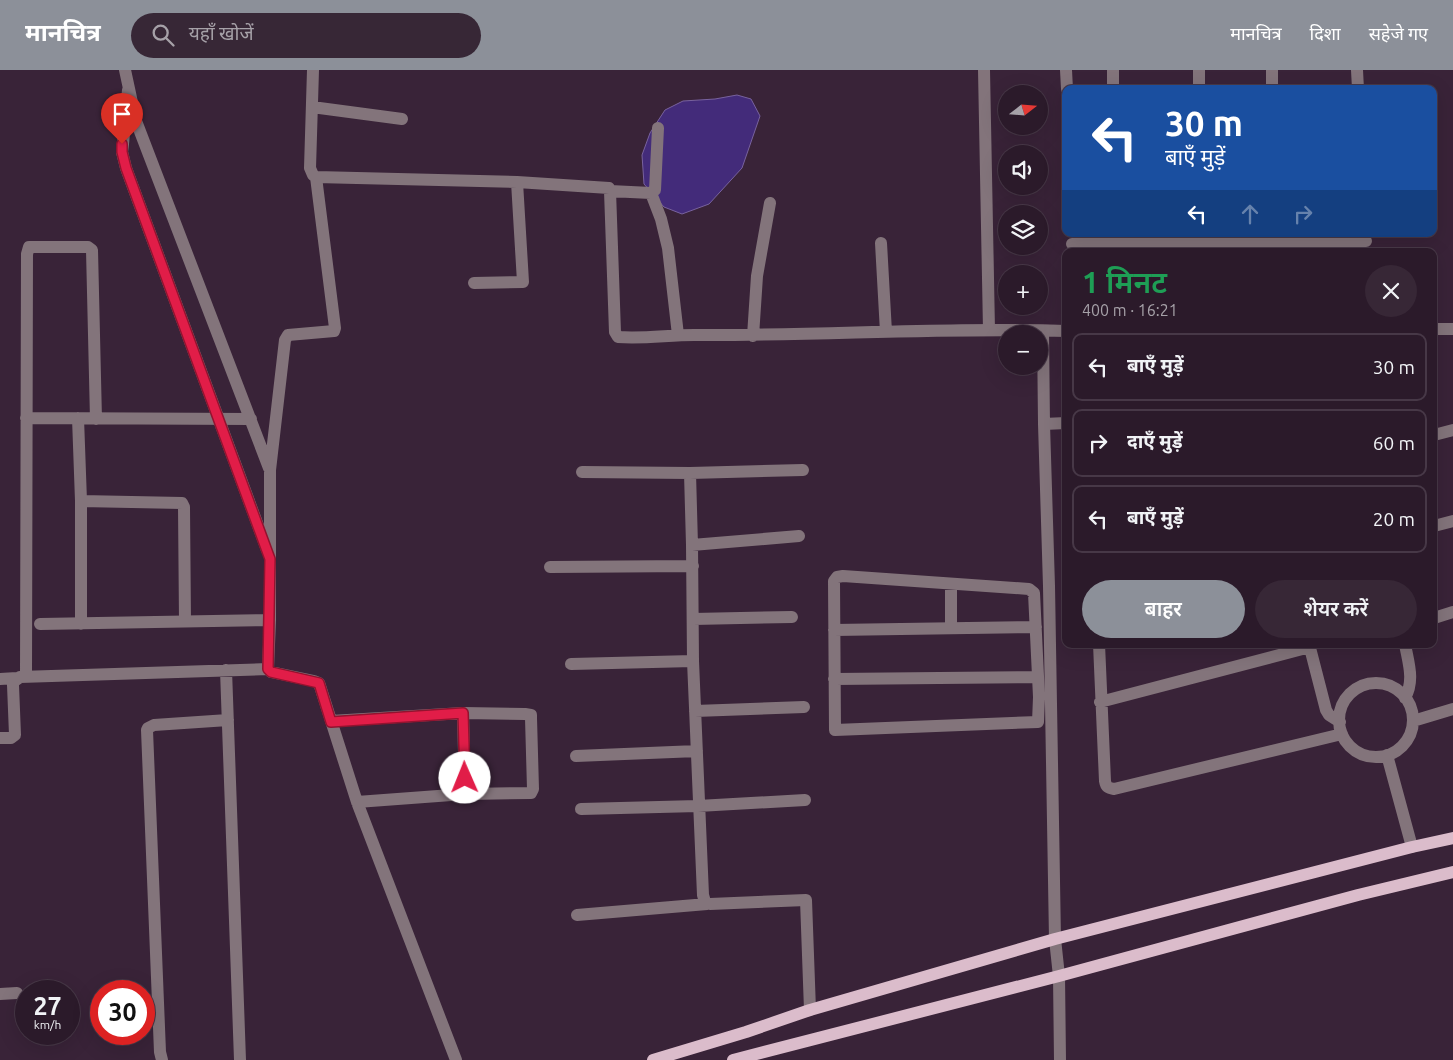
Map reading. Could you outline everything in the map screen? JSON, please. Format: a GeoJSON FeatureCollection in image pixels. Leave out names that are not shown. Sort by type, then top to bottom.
{"type":"FeatureCollection","features":[{"type":"Feature","properties":{"kind":"main road"},"geometry":{"type":"LineString","coordinates":[[653,1060],[746,1032],[810,1010],[1055,939],[1453,838]]}},
{"type":"Feature","properties":{"kind":"main road"},"geometry":{"type":"LineString","coordinates":[[733,1060],[1453,872]]}},
{"type":"Feature","properties":{"kind":"street"},"geometry":{"type":"LineString","coordinates":[[125,70],[136,121],[270,470]]}},
{"type":"Feature","properties":{"kind":"street"},"geometry":{"type":"LineString","coordinates":[[313,70],[310,168],[311,172],[316,176],[517,182],[608,188],[610,191],[654,192],[658,128]]}},
{"type":"Feature","properties":{"kind":"street"},"geometry":{"type":"LineString","coordinates":[[984,70],[989,330]]}},
{"type":"Feature","properties":{"kind":"street"},"geometry":{"type":"LineString","coordinates":[[1066,70],[1067,85]]}},
{"type":"Feature","properties":{"kind":"street"},"geometry":{"type":"LineString","coordinates":[[1112,70],[1113,85]]}},
{"type":"Feature","properties":{"kind":"street"},"geometry":{"type":"LineString","coordinates":[[1199,70],[1199,85]]}},
{"type":"Feature","properties":{"kind":"street"},"geometry":{"type":"LineString","coordinates":[[1272,70],[1272,85]]}},
{"type":"Feature","properties":{"kind":"street"},"geometry":{"type":"LineString","coordinates":[[1357,70],[1358,85]]}},
{"type":"Feature","properties":{"kind":"street"},"geometry":{"type":"LineString","coordinates":[[128,90],[122,144],[126,168],[270,559]]}},
{"type":"Feature","properties":{"kind":"street"},"geometry":{"type":"LineString","coordinates":[[312,107],[402,119]]}},
{"type":"Feature","properties":{"kind":"street"},"geometry":{"type":"LineString","coordinates":[[268,669],[270,620],[270,470],[286,338],[288,335],[334,331],[316,176]]}},
{"type":"Feature","properties":{"kind":"street"},"geometry":{"type":"LineString","coordinates":[[474,283],[523,282],[517,182]]}},
{"type":"Feature","properties":{"kind":"street"},"geometry":{"type":"LineString","coordinates":[[610,191],[616,334],[618,337],[998,330]]}},
{"type":"Feature","properties":{"kind":"street"},"geometry":{"type":"LineString","coordinates":[[651,192],[661,219],[668,248],[678,335]]}},
{"type":"Feature","properties":{"kind":"street"},"geometry":{"type":"LineString","coordinates":[[753,336],[757,276],[770,203]]}},
{"type":"Feature","properties":{"kind":"street"},"geometry":{"type":"LineString","coordinates":[[1072,243],[1118,239],[1272,238],[1366,242]]}},
{"type":"Feature","properties":{"kind":"street"},"geometry":{"type":"LineString","coordinates":[[881,243],[886,332]]}},
{"type":"Feature","properties":{"kind":"street"},"geometry":{"type":"LineString","coordinates":[[22,678],[27,251],[29,247],[90,247],[93,252],[96,419]]}},
{"type":"Feature","properties":{"kind":"street"},"geometry":{"type":"LineString","coordinates":[[1437,329],[1453,329]]}},
{"type":"Feature","properties":{"kind":"street"},"geometry":{"type":"LineString","coordinates":[[1048,331],[1062,331]]}},
{"type":"Feature","properties":{"kind":"street"},"geometry":{"type":"LineString","coordinates":[[1043,375],[1049,586],[1045,698],[1055,939],[1059,976],[1060,1060]]}},
{"type":"Feature","properties":{"kind":"street"},"geometry":{"type":"LineString","coordinates":[[26,418],[250,419]]}},
{"type":"Feature","properties":{"kind":"street"},"geometry":{"type":"LineString","coordinates":[[78,418],[81,501],[81,624]]}},
{"type":"Feature","properties":{"kind":"street"},"geometry":{"type":"LineString","coordinates":[[1044,424],[1062,423]]}},
{"type":"Feature","properties":{"kind":"street"},"geometry":{"type":"LineString","coordinates":[[1437,434],[1453,430]]}},
{"type":"Feature","properties":{"kind":"street"},"geometry":{"type":"LineString","coordinates":[[582,472],[803,470]]}},
{"type":"Feature","properties":{"kind":"street"},"geometry":{"type":"LineString","coordinates":[[690,472],[693,566],[693,661],[698,806],[703,895],[707,904]]}},
{"type":"Feature","properties":{"kind":"street"},"geometry":{"type":"LineString","coordinates":[[81,501],[182,503],[184,507],[185,621]]}},
{"type":"Feature","properties":{"kind":"street"},"geometry":{"type":"LineString","coordinates":[[1437,525],[1453,521]]}},
{"type":"Feature","properties":{"kind":"street"},"geometry":{"type":"LineString","coordinates":[[692,545],[799,536]]}},
{"type":"Feature","properties":{"kind":"street"},"geometry":{"type":"LineString","coordinates":[[550,567],[693,566]]}},
{"type":"Feature","properties":{"kind":"street"},"geometry":{"type":"LineString","coordinates":[[843,576],[1029,589],[1034,593],[1038,676],[1045,698],[1038,721],[1036,722],[835,730],[834,581],[837,577],[843,576]]}},
{"type":"Feature","properties":{"kind":"street"},"geometry":{"type":"LineString","coordinates":[[951,584],[951,628]]}},
{"type":"Feature","properties":{"kind":"street"},"geometry":{"type":"LineString","coordinates":[[1437,617],[1453,612]]}},
{"type":"Feature","properties":{"kind":"street"},"geometry":{"type":"LineString","coordinates":[[693,619],[792,617]]}},
{"type":"Feature","properties":{"kind":"street"},"geometry":{"type":"LineString","coordinates":[[40,624],[270,620]]}},
{"type":"Feature","properties":{"kind":"street"},"geometry":{"type":"LineString","coordinates":[[834,630],[1036,628]]}},
{"type":"Feature","properties":{"kind":"street"},"geometry":{"type":"LineString","coordinates":[[1099,648],[1105,781],[1106,786],[1109,788],[1114,789],[1341,728]]}},
{"type":"Feature","properties":{"kind":"street"},"geometry":{"type":"LineString","coordinates":[[1100,702],[1298,648]]}},
{"type":"Feature","properties":{"kind":"street"},"geometry":{"type":"LineString","coordinates":[[1310,648],[1326,710],[1341,728]]}},
{"type":"Feature","properties":{"kind":"street"},"geometry":{"type":"LineString","coordinates":[[1405,648],[1411,679],[1410,690],[1406,698]]}},
{"type":"Feature","properties":{"kind":"street"},"geometry":{"type":"LineString","coordinates":[[571,664],[693,661]]}},
{"type":"Feature","properties":{"kind":"street"},"geometry":{"type":"LineString","coordinates":[[0,679],[268,669],[271,672],[319,683],[357,802],[456,1060]]}},
{"type":"Feature","properties":{"kind":"street"},"geometry":{"type":"LineString","coordinates":[[226,670],[240,1060]]}},
{"type":"Feature","properties":{"kind":"street"},"geometry":{"type":"LineString","coordinates":[[834,679],[1038,676]]}},
{"type":"Feature","properties":{"kind":"street"},"geometry":{"type":"LineString","coordinates":[[0,738],[13,737],[15,735],[13,682],[22,678]]}},
{"type":"Feature","properties":{"kind":"street"},"geometry":{"type":"LineString","coordinates":[[1372,683],[1385,684],[1396,689],[1406,698],[1411,709],[1413,721],[1410,733],[1404,744],[1394,752],[1373,757],[1355,750],[1348,744],[1341,728],[1339,716],[1342,704],[1360,686],[1372,683]]}},
{"type":"Feature","properties":{"kind":"street"},"geometry":{"type":"LineString","coordinates":[[695,711],[804,706]]}},
{"type":"Feature","properties":{"kind":"street"},"geometry":{"type":"LineString","coordinates":[[1413,721],[1453,709]]}},
{"type":"Feature","properties":{"kind":"street"},"geometry":{"type":"LineString","coordinates":[[331,722],[463,713],[528,714],[532,718],[532,792],[530,794],[465,794],[357,802]]}},
{"type":"Feature","properties":{"kind":"street"},"geometry":{"type":"LineString","coordinates":[[463,713],[465,794]]}},
{"type":"Feature","properties":{"kind":"street"},"geometry":{"type":"LineString","coordinates":[[162,1060],[160,1052],[147,730],[154,725],[228,720]]}},
{"type":"Feature","properties":{"kind":"street"},"geometry":{"type":"LineString","coordinates":[[576,756],[697,751]]}},
{"type":"Feature","properties":{"kind":"street"},"geometry":{"type":"LineString","coordinates":[[1387,755],[1412,847]]}},
{"type":"Feature","properties":{"kind":"street"},"geometry":{"type":"LineString","coordinates":[[581,809],[698,806],[805,800]]}},
{"type":"Feature","properties":{"kind":"street"},"geometry":{"type":"LineString","coordinates":[[577,915],[707,904],[806,900],[810,1010]]}},
{"type":"Feature","properties":{"kind":"street"},"geometry":{"type":"LineString","coordinates":[[0,994],[15,993]]}},
{"type":"Feature","properties":{"kind":"shaded area"},"geometry":{"type":"Polygon","coordinates":[[[737,95],[751,99],[760,116],[742,168],[709,204],[682,214],[664,207],[644,184],[642,155],[650,133],[665,110],[683,101],[715,99],[737,95]]]}},
{"type":"Feature","properties":{"kind":"route"},"geometry":{"type":"LineString","coordinates":[[122,144],[126,168],[270,559],[269,671],[319,683],[331,722],[463,713],[465,778]]}}]}
